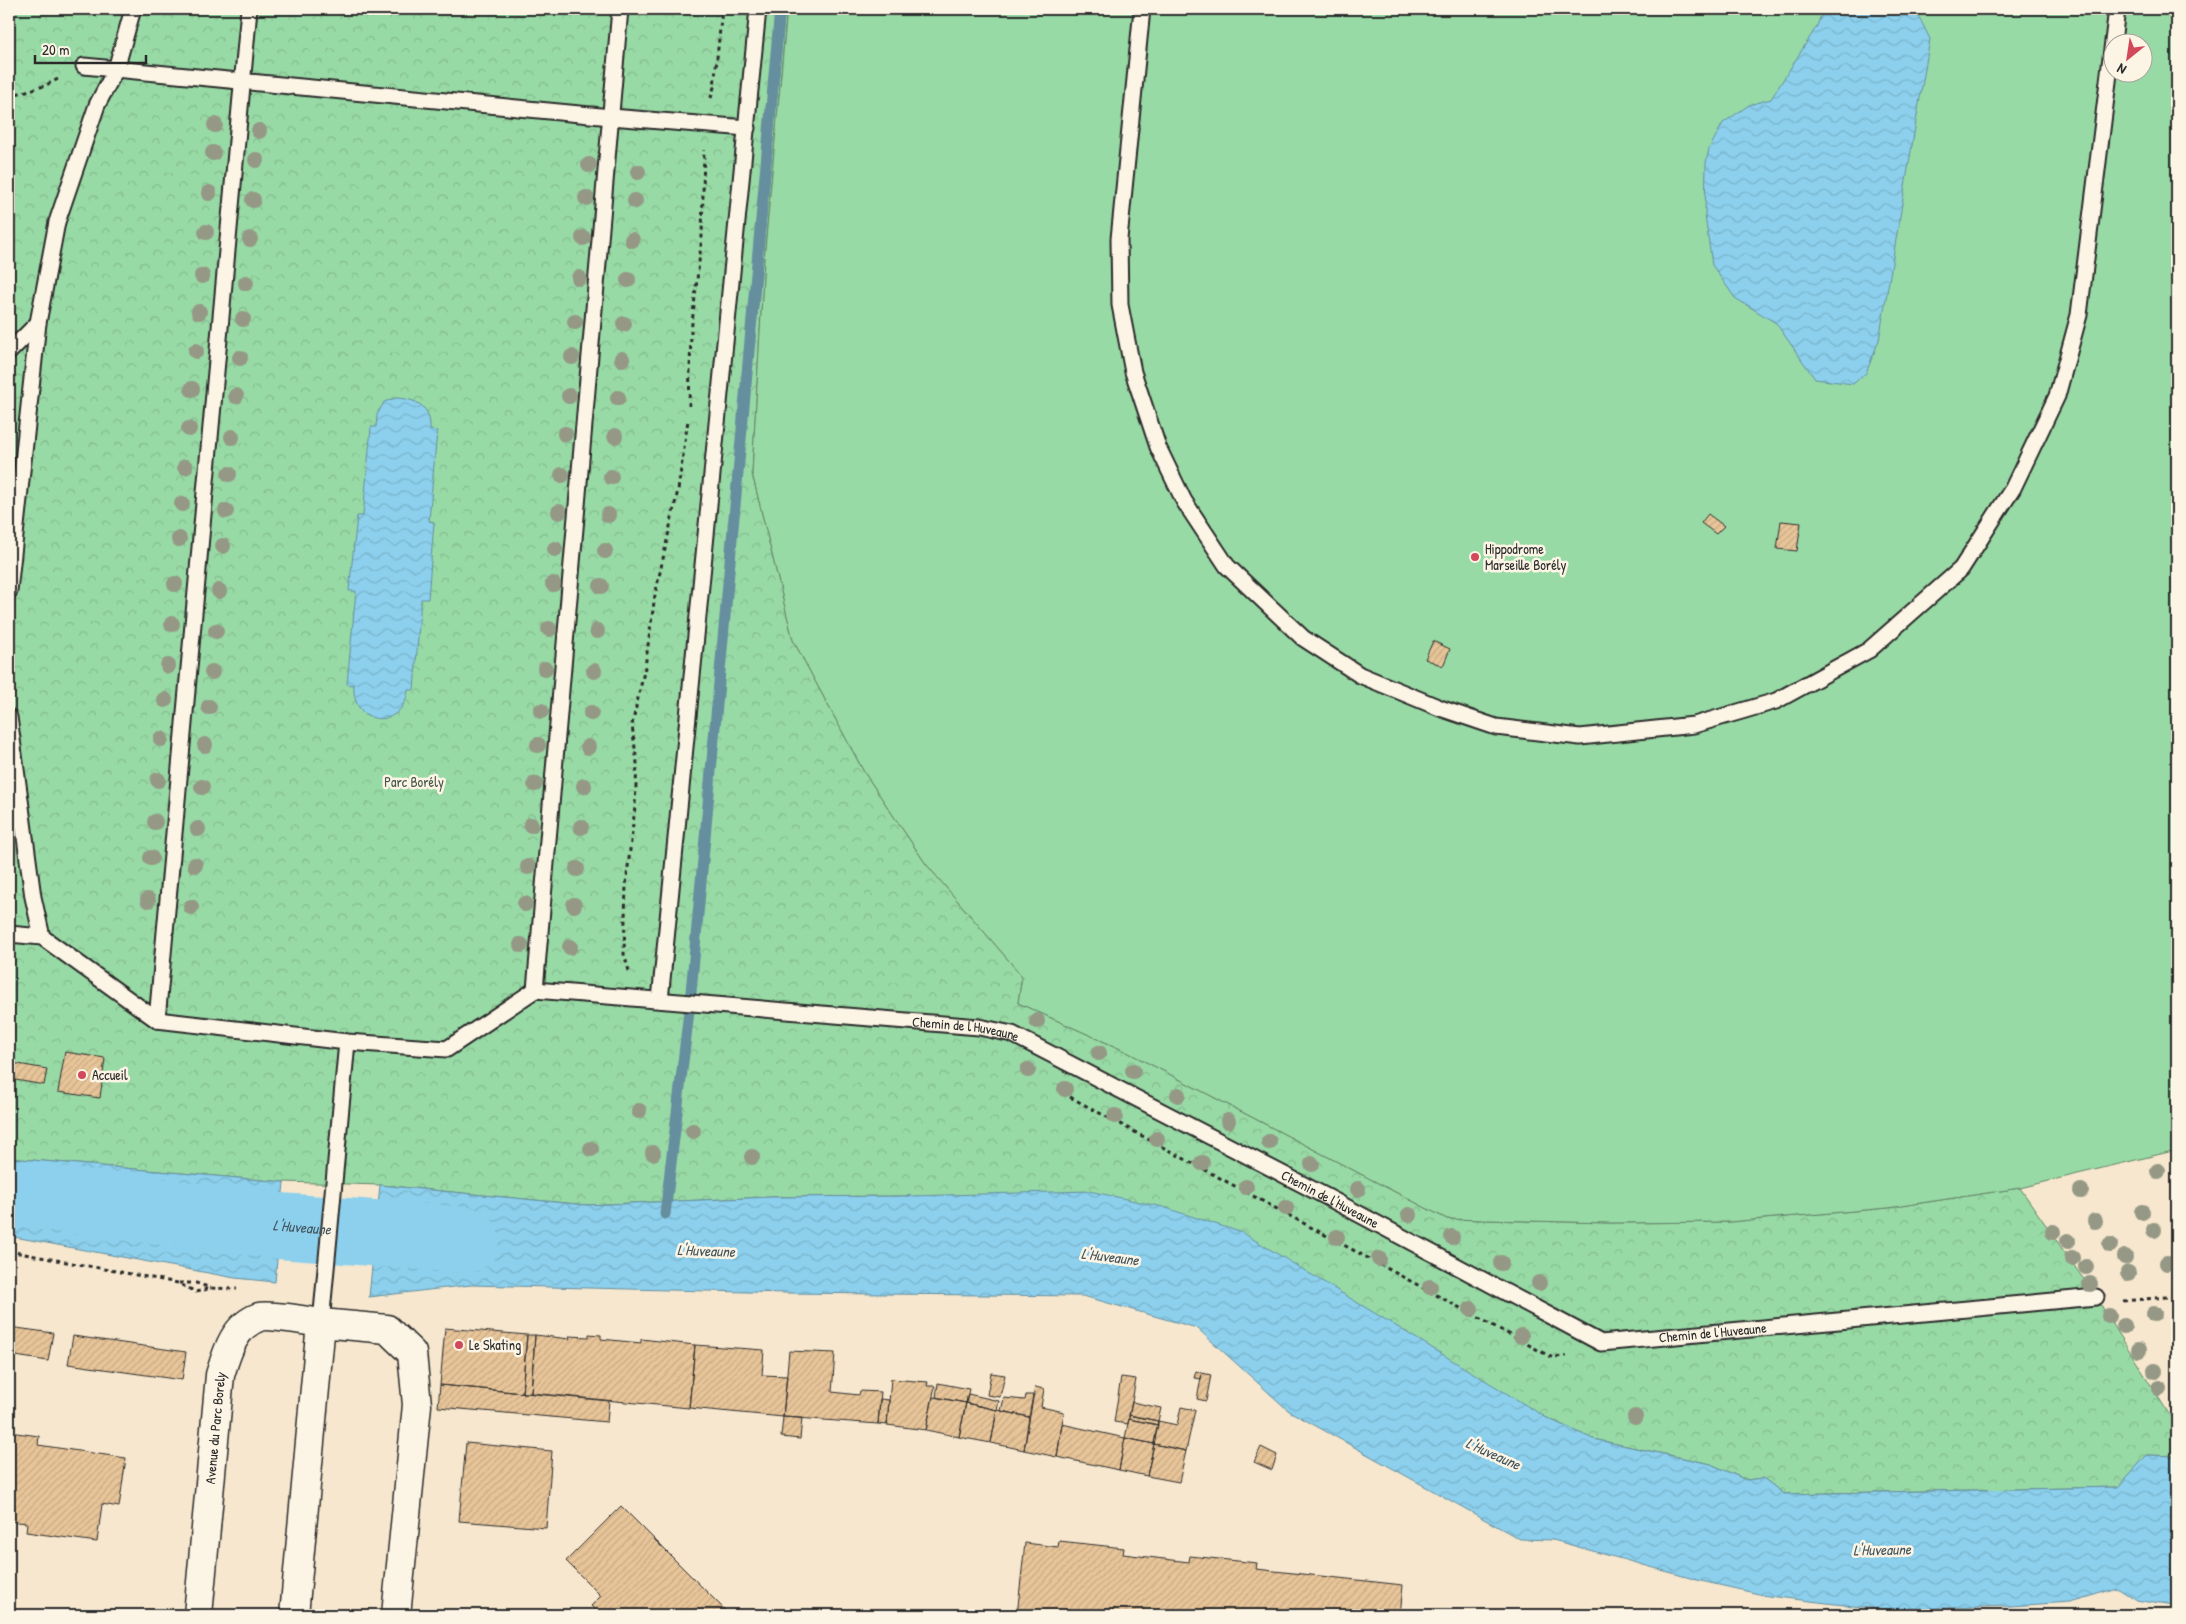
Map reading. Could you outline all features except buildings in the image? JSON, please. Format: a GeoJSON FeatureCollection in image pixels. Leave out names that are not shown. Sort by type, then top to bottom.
{"type":"FeatureCollection","features":[{"type":"Feature","properties":{"kind":"street","name":"Avenue du Parc Borely"},"geometry":{"type":"LineString","coordinates":[[198,1615],[220,1375],[228,1347],[243,1327],[261,1316],[387,1329],[412,1353],[417,1405],[396,1615]]}},
{"type":"Feature","properties":{"kind":"street"},"geometry":{"type":"LineString","coordinates":[[294,1615],[321,1323]]}},
{"type":"Feature","properties":{"kind":"lane"},"geometry":{"type":"LineString","coordinates":[[9,591],[38,323],[57,222],[97,105],[116,69],[132,9]]}},
{"type":"Feature","properties":{"kind":"lane"},"geometry":{"type":"LineString","coordinates":[[156,1020],[249,9]]}},
{"type":"Feature","properties":{"kind":"lane"},"geometry":{"type":"LineString","coordinates":[[9,934],[42,937],[156,1020],[346,1042],[447,1049],[536,990],[620,9]]}},
{"type":"Feature","properties":{"kind":"lane"},"geometry":{"type":"LineString","coordinates":[[660,1000],[758,9]]}},
{"type":"Feature","properties":{"kind":"lane"},"geometry":{"type":"LineString","coordinates":[[1142,9],[1119,239],[1120,306],[1133,372],[1158,447],[1184,501],[1227,566],[1303,638],[1360,675],[1440,708],[1496,727],[1580,737],[1694,725],[1776,701],[1869,650],[1961,569],[2013,488],[2060,387],[2079,315],[2117,9]]}},
{"type":"Feature","properties":{"kind":"lane"},"geometry":{"type":"LineString","coordinates":[[84,66],[611,117],[747,128]]}},
{"type":"Feature","properties":{"kind":"lane"},"geometry":{"type":"LineString","coordinates":[[9,352],[38,323]]}},
{"type":"Feature","properties":{"kind":"lane"},"geometry":{"type":"LineString","coordinates":[[9,717],[32,897],[42,937]]}},
{"type":"Feature","properties":{"kind":"lane","name":"Chemin de l'Huveaune"},"geometry":{"type":"LineString","coordinates":[[536,990],[979,1027],[1012,1034],[1327,1197],[1602,1343],[2096,1297]]}},
{"type":"Feature","properties":{"kind":"lane"},"geometry":{"type":"LineString","coordinates":[[321,1323],[346,1042]]}},
{"type":"Feature","properties":{"kind":"path"},"geometry":{"type":"LineString","coordinates":[[689,410],[691,332],[702,236],[704,125],[714,87],[722,9]]}},
{"type":"Feature","properties":{"kind":"path"},"geometry":{"type":"LineString","coordinates":[[9,96],[44,86],[84,66]]}},
{"type":"Feature","properties":{"kind":"path"},"geometry":{"type":"LineString","coordinates":[[637,998],[624,954],[626,884],[635,807],[637,763],[632,725],[645,667],[655,595],[678,490],[688,418]]}},
{"type":"Feature","properties":{"kind":"path"},"geometry":{"type":"LineString","coordinates":[[1062,1093],[1551,1357],[1569,1356]]}},
{"type":"Feature","properties":{"kind":"path"},"geometry":{"type":"LineString","coordinates":[[9,1251],[178,1283],[196,1283],[211,1288],[196,1292],[178,1283]]}},
{"type":"Feature","properties":{"kind":"green space","name":"Parc Borély"},"geometry":{"type":"Polygon","coordinates":[[[9,9],[787,9],[764,260],[752,473],[793,640],[864,772],[926,864],[1022,976],[1018,1003],[1125,1051],[1447,1219],[1609,1223],[1729,1222],[1888,1208],[2020,1188],[2096,1297],[2172,1419],[2177,1420],[2177,1456],[2147,1455],[2119,1487],[1784,1494],[1763,1478],[1746,1480],[1711,1464],[1593,1439],[1547,1418],[911,1196],[771,1197],[586,1205],[380,1185],[284,1182],[9,1158],[9,9]]]}},
{"type":"Feature","properties":{"kind":"green space","name":"Hippodrome Marseille Borély"},"geometry":{"type":"Polygon","coordinates":[[[787,9],[2177,9],[2177,1150],[2020,1188],[1888,1208],[1729,1222],[1609,1223],[1447,1219],[1125,1051],[1018,1003],[1022,976],[926,864],[864,772],[793,640],[752,473],[764,260],[787,9]]]}},
{"type":"Feature","properties":{"kind":"water"},"geometry":{"type":"Polygon","coordinates":[[[1823,9],[1915,9],[1930,39],[1879,340],[1866,373],[1853,384],[1815,379],[1776,323],[1735,298],[1712,265],[1705,215],[1706,163],[1709,149],[1723,123],[1749,105],[1771,99],[1817,26],[1823,9]]]}},
{"type":"Feature","properties":{"kind":"water"},"geometry":{"type":"Polygon","coordinates":[[[396,398],[411,400],[422,406],[428,415],[430,430],[437,431],[429,521],[434,522],[428,599],[421,599],[414,690],[408,690],[404,703],[397,712],[388,718],[378,719],[368,716],[360,709],[355,699],[354,685],[347,684],[356,591],[349,591],[357,516],[363,516],[371,427],[376,427],[377,415],[384,402],[396,398]]]}},
{"type":"Feature","properties":{"kind":"water"},"geometry":{"type":"Polygon","coordinates":[[[9,1158],[284,1182],[275,1282],[235,1278],[9,1236],[9,1158]]]}},
{"type":"Feature","properties":{"kind":"water"},"geometry":{"type":"Polygon","coordinates":[[[380,1185],[586,1205],[771,1197],[911,1196],[1089,1191],[1163,1207],[1243,1233],[1547,1418],[1593,1439],[1711,1464],[1746,1480],[1763,1478],[1784,1494],[2118,1487],[2147,1455],[2177,1456],[2177,1590],[2174,1606],[2136,1600],[2117,1588],[2069,1602],[1886,1610],[1768,1596],[1701,1581],[1553,1540],[1520,1539],[1289,1411],[1197,1328],[1083,1296],[786,1293],[471,1285],[369,1297],[380,1185]]]}},
{"type":"Feature","properties":{"kind":"waterway"},"geometry":{"type":"LineString","coordinates":[[665,1214],[690,1003],[780,9]]}},
{"type":"Feature","properties":{"kind":"waterway","name":"L'Huveaune"},"geometry":{"type":"LineString","coordinates":[[9,1193],[280,1226],[466,1240]]}},
{"type":"Feature","properties":{"kind":"place","name":"Hippodrome Marseille Borély"},"geometry":{"type":"Point","coordinates":[1475,557]}},
{"type":"Feature","properties":{"kind":"place","name":"Accueil"},"geometry":{"type":"Point","coordinates":[82,1075]}},
{"type":"Feature","properties":{"kind":"place","name":"Le Skating"},"geometry":{"type":"Point","coordinates":[459,1345]}}]}
